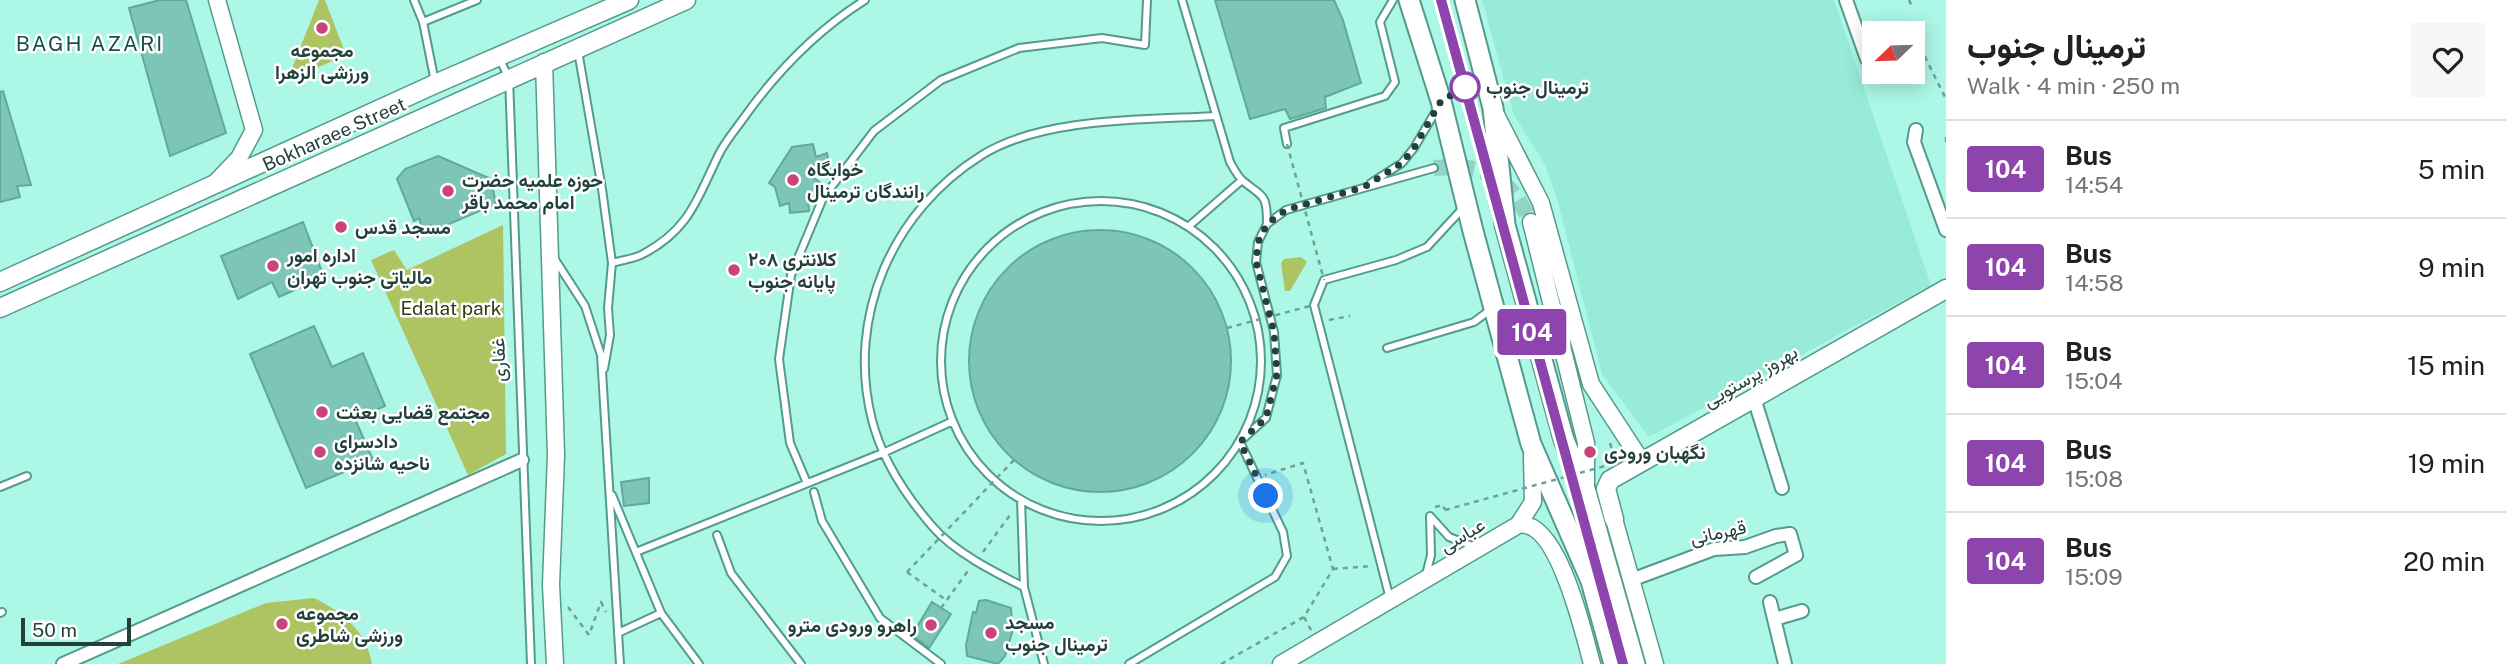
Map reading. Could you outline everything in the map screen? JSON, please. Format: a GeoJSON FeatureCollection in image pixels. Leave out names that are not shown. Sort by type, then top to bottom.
{"type":"FeatureCollection","features":[{"type":"Feature","properties":{"kind":"highway"},"geometry":{"type":"LineString","coordinates":[[1409,0],[1441,101],[1531,444],[1591,581],[1616,657]]}},
{"type":"Feature","properties":{"kind":"highway"},"geometry":{"type":"LineString","coordinates":[[1465,0],[1493,108],[1505,225],[1564,440],[1586,492],[1635,664]]}},
{"type":"Feature","properties":{"kind":"main road","name":"Bokharaee Street"},"geometry":{"type":"LineString","coordinates":[[0,282],[216,182],[629,0]]}},
{"type":"Feature","properties":{"kind":"main road","name":"Bokharaee Street"},"geometry":{"type":"LineString","coordinates":[[0,308],[686,0]]}},
{"type":"Feature","properties":{"kind":"main road"},"geometry":{"type":"LineString","coordinates":[[506,53],[544,62]]}},
{"type":"Feature","properties":{"kind":"main road","name":"بهروز پرستویی"},"geometry":{"type":"LineString","coordinates":[[1614,519],[1606,489],[1610,480],[1946,289]]}},
{"type":"Feature","properties":{"kind":"street"},"geometry":{"type":"LineString","coordinates":[[216,182],[239,158],[254,130],[217,0]]}},
{"type":"Feature","properties":{"kind":"street"},"geometry":{"type":"LineString","coordinates":[[1846,0],[1862,45]]}},
{"type":"Feature","properties":{"kind":"street"},"geometry":{"type":"LineString","coordinates":[[544,62],[556,455],[551,584],[555,664]]}},
{"type":"Feature","properties":{"kind":"street"},"geometry":{"type":"LineString","coordinates":[[1493,108],[1541,203],[1591,384],[1643,462]]}},
{"type":"Feature","properties":{"kind":"street"},"geometry":{"type":"LineString","coordinates":[[1916,130],[1914,142],[1946,230]]}},
{"type":"Feature","properties":{"kind":"street"},"geometry":{"type":"LineString","coordinates":[[1531,222],[1586,443],[1586,492]]}},
{"type":"Feature","properties":{"kind":"street"},"geometry":{"type":"LineString","coordinates":[[1754,398],[1782,488]]}},
{"type":"Feature","properties":{"kind":"street"},"geometry":{"type":"LineString","coordinates":[[1518,525],[1533,502],[1531,444]]}},
{"type":"Feature","properties":{"kind":"street"},"geometry":{"type":"LineString","coordinates":[[63,664],[522,460]]}},
{"type":"Feature","properties":{"kind":"street"},"geometry":{"type":"LineString","coordinates":[[1614,519],[1655,664]]}},
{"type":"Feature","properties":{"kind":"street"},"geometry":{"type":"LineString","coordinates":[[1518,525],[1531,525],[1544,536],[1562,566],[1592,664]]}},
{"type":"Feature","properties":{"kind":"street","name":"عباسی"},"geometry":{"type":"LineString","coordinates":[[1281,664],[1518,525]]}},
{"type":"Feature","properties":{"kind":"street","name":"قهرمانی"},"geometry":{"type":"LineString","coordinates":[[1631,580],[1714,549],[1745,547],[1790,534],[1796,555],[1756,577]]}},
{"type":"Feature","properties":{"kind":"street"},"geometry":{"type":"LineString","coordinates":[[1770,601],[1785,664]]}},
{"type":"Feature","properties":{"kind":"street"},"geometry":{"type":"LineString","coordinates":[[1774,620],[1802,611]]}},
{"type":"Feature","properties":{"kind":"lane"},"geometry":{"type":"LineString","coordinates":[[414,0],[424,22],[435,84]]}},
{"type":"Feature","properties":{"kind":"lane"},"geometry":{"type":"LineString","coordinates":[[424,22],[477,0]]}},
{"type":"Feature","properties":{"kind":"lane"},"geometry":{"type":"LineString","coordinates":[[612,263],[641,255],[667,239],[687,220],[702,194],[720,152],[774,78],[804,46],[865,0]]}},
{"type":"Feature","properties":{"kind":"lane"},"geometry":{"type":"LineString","coordinates":[[807,483],[790,443],[779,359],[791,275],[823,198],[874,131],[941,80],[1019,48],[1102,38],[1145,45],[1147,0]]}},
{"type":"Feature","properties":{"kind":"lane"},"geometry":{"type":"LineString","coordinates":[[1129,664],[1275,577],[1287,556],[1283,532],[1240,442],[1256,404],[1262,364],[1258,324],[1243,286],[1220,252],[1189,226],[1152,208],[1112,200],[1072,202],[1033,215],[999,236],[971,266],[952,302],[942,341],[942,382],[953,421],[970,452],[993,479],[1021,500],[1060,516],[1101,522],[1143,517],[1181,501],[1215,475],[1240,442],[1266,418],[1277,374],[1274,332],[1256,262],[1258,242],[1267,224],[1267,204],[1258,190],[1242,180],[1230,162],[1182,0]]}},
{"type":"Feature","properties":{"kind":"lane"},"geometry":{"type":"LineString","coordinates":[[1287,144],[1284,128],[1385,96],[1395,82],[1380,22],[1393,0]]}},
{"type":"Feature","properties":{"kind":"lane"},"geometry":{"type":"LineString","coordinates":[[1441,0],[1601,584]]}},
{"type":"Feature","properties":{"kind":"lane"},"geometry":{"type":"LineString","coordinates":[[577,47],[612,263],[608,308],[610,335],[603,381]]}},
{"type":"Feature","properties":{"kind":"lane","name":"غفاری"},"geometry":{"type":"LineString","coordinates":[[506,53],[531,664]]}},
{"type":"Feature","properties":{"kind":"lane"},"geometry":{"type":"LineString","coordinates":[[1364,187],[1402,163],[1414,148],[1441,101]]}},
{"type":"Feature","properties":{"kind":"lane"},"geometry":{"type":"LineString","coordinates":[[1024,587],[982,566],[933,528],[896,478],[872,421],[864,359],[873,298],[896,240],[934,191],[984,154],[1041,131],[1102,123],[1216,116]]}},
{"type":"Feature","properties":{"kind":"lane"},"geometry":{"type":"LineString","coordinates":[[1267,224],[1286,210],[1434,168]]}},
{"type":"Feature","properties":{"kind":"lane"},"geometry":{"type":"LineString","coordinates":[[1189,226],[1242,180]]}},
{"type":"Feature","properties":{"kind":"lane"},"geometry":{"type":"LineString","coordinates":[[1390,601],[1314,305],[1324,280],[1396,260],[1427,247],[1468,203]]}},
{"type":"Feature","properties":{"kind":"lane"},"geometry":{"type":"LineString","coordinates":[[550,252],[585,306],[601,355],[620,664]]}},
{"type":"Feature","properties":{"kind":"lane"},"geometry":{"type":"LineString","coordinates":[[1387,348],[1474,322],[1493,307]]}},
{"type":"Feature","properties":{"kind":"lane"},"geometry":{"type":"LineString","coordinates":[[636,552],[885,452],[953,421]]}},
{"type":"Feature","properties":{"kind":"lane"},"geometry":{"type":"LineString","coordinates":[[0,488],[27,476]]}},
{"type":"Feature","properties":{"kind":"lane"},"geometry":{"type":"LineString","coordinates":[[610,490],[661,613],[699,664]]}},
{"type":"Feature","properties":{"kind":"lane"},"geometry":{"type":"LineString","coordinates":[[814,492],[822,521],[880,618],[941,664]]}},
{"type":"Feature","properties":{"kind":"lane"},"geometry":{"type":"LineString","coordinates":[[1021,500],[1024,587],[1044,664]]}},
{"type":"Feature","properties":{"kind":"lane"},"geometry":{"type":"LineString","coordinates":[[1425,581],[1431,555],[1430,516],[1449,537],[1480,549]]}},
{"type":"Feature","properties":{"kind":"lane"},"geometry":{"type":"LineString","coordinates":[[717,535],[731,573],[801,664]]}},
{"type":"Feature","properties":{"kind":"lane"},"geometry":{"type":"LineString","coordinates":[[618,633],[661,613]]}},
{"type":"Feature","properties":{"kind":"lane"},"geometry":{"type":"LineString","coordinates":[[1616,657],[1623,664]]}},
{"type":"Feature","properties":{"kind":"path"},"geometry":{"type":"LineString","coordinates":[[1909,0],[1912,8]]}},
{"type":"Feature","properties":{"kind":"path"},"geometry":{"type":"LineString","coordinates":[[1925,57],[1946,99]]}},
{"type":"Feature","properties":{"kind":"path"},"geometry":{"type":"LineString","coordinates":[[1946,137],[1946,143]]}},
{"type":"Feature","properties":{"kind":"path"},"geometry":{"type":"LineString","coordinates":[[1287,144],[1324,280]]}},
{"type":"Feature","properties":{"kind":"path"},"geometry":{"type":"LineString","coordinates":[[1227,328],[1314,305]]}},
{"type":"Feature","properties":{"kind":"path"},"geometry":{"type":"LineString","coordinates":[[1318,321],[1350,316]]}},
{"type":"Feature","properties":{"kind":"path"},"geometry":{"type":"LineString","coordinates":[[1428,509],[1443,505],[1445,510],[1616,463],[1609,439]]}},
{"type":"Feature","properties":{"kind":"path"},"geometry":{"type":"LineString","coordinates":[[946,600],[907,572],[1014,460]]}},
{"type":"Feature","properties":{"kind":"path"},"geometry":{"type":"LineString","coordinates":[[1221,664],[1304,617],[1333,569],[1303,463],[1257,478]]}},
{"type":"Feature","properties":{"kind":"path"},"geometry":{"type":"LineString","coordinates":[[1333,569],[1381,565]]}},
{"type":"Feature","properties":{"kind":"path"},"geometry":{"type":"LineString","coordinates":[[551,584],[589,635],[601,602],[618,633]]}},
{"type":"Feature","properties":{"kind":"shaded area"},"geometry":{"type":"Polygon","coordinates":[[[1482,0],[1834,0],[1931,285],[1649,437],[1602,374],[1558,202],[1545,165],[1514,115],[1482,0]]]}},
{"type":"Feature","properties":{"kind":"green space","name":"مجموعه ورزشی الزهرا"},"geometry":{"type":"Polygon","coordinates":[[[319,0],[325,0],[346,55],[287,81],[319,0]]]}},
{"type":"Feature","properties":{"kind":"green space","name":"Edalat park"},"geometry":{"type":"Polygon","coordinates":[[[503,225],[506,454],[468,475],[371,260],[394,250],[407,270],[503,225]]]}},
{"type":"Feature","properties":{"kind":"green space"},"geometry":{"type":"Polygon","coordinates":[[[1301,257],[1307,262],[1290,291],[1285,291],[1281,263],[1284,259],[1301,257]]]}},
{"type":"Feature","properties":{"kind":"green space","name":"مجموعه ورزشی شاطری"},"geometry":{"type":"Polygon","coordinates":[[[314,598],[334,609],[359,632],[372,664],[118,664],[266,603],[314,598]]]}},
{"type":"Feature","properties":{"kind":"building"},"geometry":{"type":"Polygon","coordinates":[[[160,0],[186,0],[226,133],[170,156],[129,8],[160,0]]]}},
{"type":"Feature","properties":{"kind":"building"},"geometry":{"type":"Polygon","coordinates":[[[1215,0],[1334,0],[1343,20],[1361,83],[1325,97],[1326,108],[1290,119],[1285,109],[1250,119],[1215,0]]]}},
{"type":"Feature","properties":{"kind":"building"},"geometry":{"type":"Polygon","coordinates":[[[3,91],[31,185],[17,186],[20,197],[0,202],[0,92],[3,91]]]}},
{"type":"Feature","properties":{"kind":"building","name":"خوابگاه رانندگان ترمینال"},"geometry":{"type":"Polygon","coordinates":[[[813,144],[816,157],[827,153],[831,172],[811,176],[825,186],[815,202],[808,199],[809,211],[790,213],[789,203],[780,206],[775,187],[769,183],[792,147],[813,144]]]}},
{"type":"Feature","properties":{"kind":"building","name":"حوزه علمیه حضرت امام محمد باقر"},"geometry":{"type":"Polygon","coordinates":[[[438,156],[491,179],[496,204],[433,231],[431,225],[422,228],[419,218],[414,221],[397,179],[405,169],[438,156]]]}},
{"type":"Feature","properties":{"kind":"building","name":"اداره امور مالیاتی جنوب تهران"},"geometry":{"type":"Polygon","coordinates":[[[303,222],[324,277],[279,297],[272,282],[238,299],[221,256],[303,222]]]}},
{"type":"Feature","properties":{"kind":"building"},"geometry":{"type":"Polygon","coordinates":[[[1100,230],[1126,233],[1150,240],[1173,252],[1193,268],[1209,288],[1221,311],[1228,335],[1231,361],[1228,387],[1221,411],[1209,434],[1193,454],[1173,470],[1150,482],[1126,489],[1100,492],[1074,489],[1050,482],[1027,470],[1007,454],[991,434],[979,411],[972,387],[969,361],[972,335],[979,311],[991,288],[1007,268],[1027,252],[1050,240],[1074,233],[1100,230]]]}},
{"type":"Feature","properties":{"kind":"building","name":"مجتمع قضایی بعثت"},"geometry":{"type":"Polygon","coordinates":[[[314,326],[332,367],[363,353],[385,406],[355,419],[373,460],[306,488],[250,354],[314,326]]]}},
{"type":"Feature","properties":{"kind":"building"},"geometry":{"type":"Polygon","coordinates":[[[649,478],[649,503],[624,506],[621,482],[649,478]]]}},
{"type":"Feature","properties":{"kind":"building"},"geometry":{"type":"Polygon","coordinates":[[[986,600],[1011,608],[1012,623],[1015,623],[1005,656],[998,664],[967,656],[966,645],[973,612],[976,613],[979,601],[986,600]]]}},
{"type":"Feature","properties":{"kind":"building","name":"راهرو ورودی مترو"},"geometry":{"type":"Polygon","coordinates":[[[932,602],[951,614],[929,648],[912,635],[932,602]]]}},
{"type":"Feature","properties":{"kind":"tunnel"},"geometry":{"type":"LineString","coordinates":[[1434,168],[1468,168],[1493,176],[1513,193],[1531,222]]}},
{"type":"Feature","properties":{"kind":"bus line","name":"104"},"geometry":{"type":"LineString","coordinates":[[1441,0],[1623,664]]}},
{"type":"Feature","properties":{"kind":"place","name":"مجموعه ورزشی الزهرا"},"geometry":{"type":"Point","coordinates":[322,28]}},
{"type":"Feature","properties":{"kind":"place","name":"ترمینال جنوب"},"geometry":{"type":"Point","coordinates":[1465,87]}},
{"type":"Feature","properties":{"kind":"place","name":"خوابگاه رانندگان ترمینال"},"geometry":{"type":"Point","coordinates":[793,180]}},
{"type":"Feature","properties":{"kind":"place","name":"حوزه علمیه حضرت امام محمد باقر"},"geometry":{"type":"Point","coordinates":[448,191]}},
{"type":"Feature","properties":{"kind":"place","name":"مسجد قدس"},"geometry":{"type":"Point","coordinates":[341,227]}},
{"type":"Feature","properties":{"kind":"place","name":"اداره امور مالیاتی جنوب تهران"},"geometry":{"type":"Point","coordinates":[273,266]}},
{"type":"Feature","properties":{"kind":"place","name":"کلانتری ۲۰۸ پایانه جنوب"},"geometry":{"type":"Point","coordinates":[734,270]}},
{"type":"Feature","properties":{"kind":"place","name":"مجتمع قضایی بعثت"},"geometry":{"type":"Point","coordinates":[322,412]}},
{"type":"Feature","properties":{"kind":"place","name":"دادسرای ناحیه شانزده"},"geometry":{"type":"Point","coordinates":[320,452]}},
{"type":"Feature","properties":{"kind":"place","name":"نگهبان ورودی"},"geometry":{"type":"Point","coordinates":[1590,452]}},
{"type":"Feature","properties":{"kind":"place","name":"مجموعه ورزشی شاطری"},"geometry":{"type":"Point","coordinates":[282,624]}},
{"type":"Feature","properties":{"kind":"place","name":"راهرو ورودی مترو"},"geometry":{"type":"Point","coordinates":[931,625]}},
{"type":"Feature","properties":{"kind":"place","name":"مسجد ترمینال جنوب"},"geometry":{"type":"Point","coordinates":[991,633]}},
{"type":"Feature","properties":{"kind":"district","name":"BAGH AZARI"},"geometry":{"type":"Point","coordinates":[90,44]}},
{"type":"Feature","properties":{"kind":"route"},"geometry":{"type":"LineString","coordinates":[[1266,496],[1240,442],[1266,418],[1277,374],[1274,332],[1256,262],[1258,242],[1267,224],[1286,210],[1364,187],[1402,163],[1414,148],[1441,101],[1465,87]]}}]}
